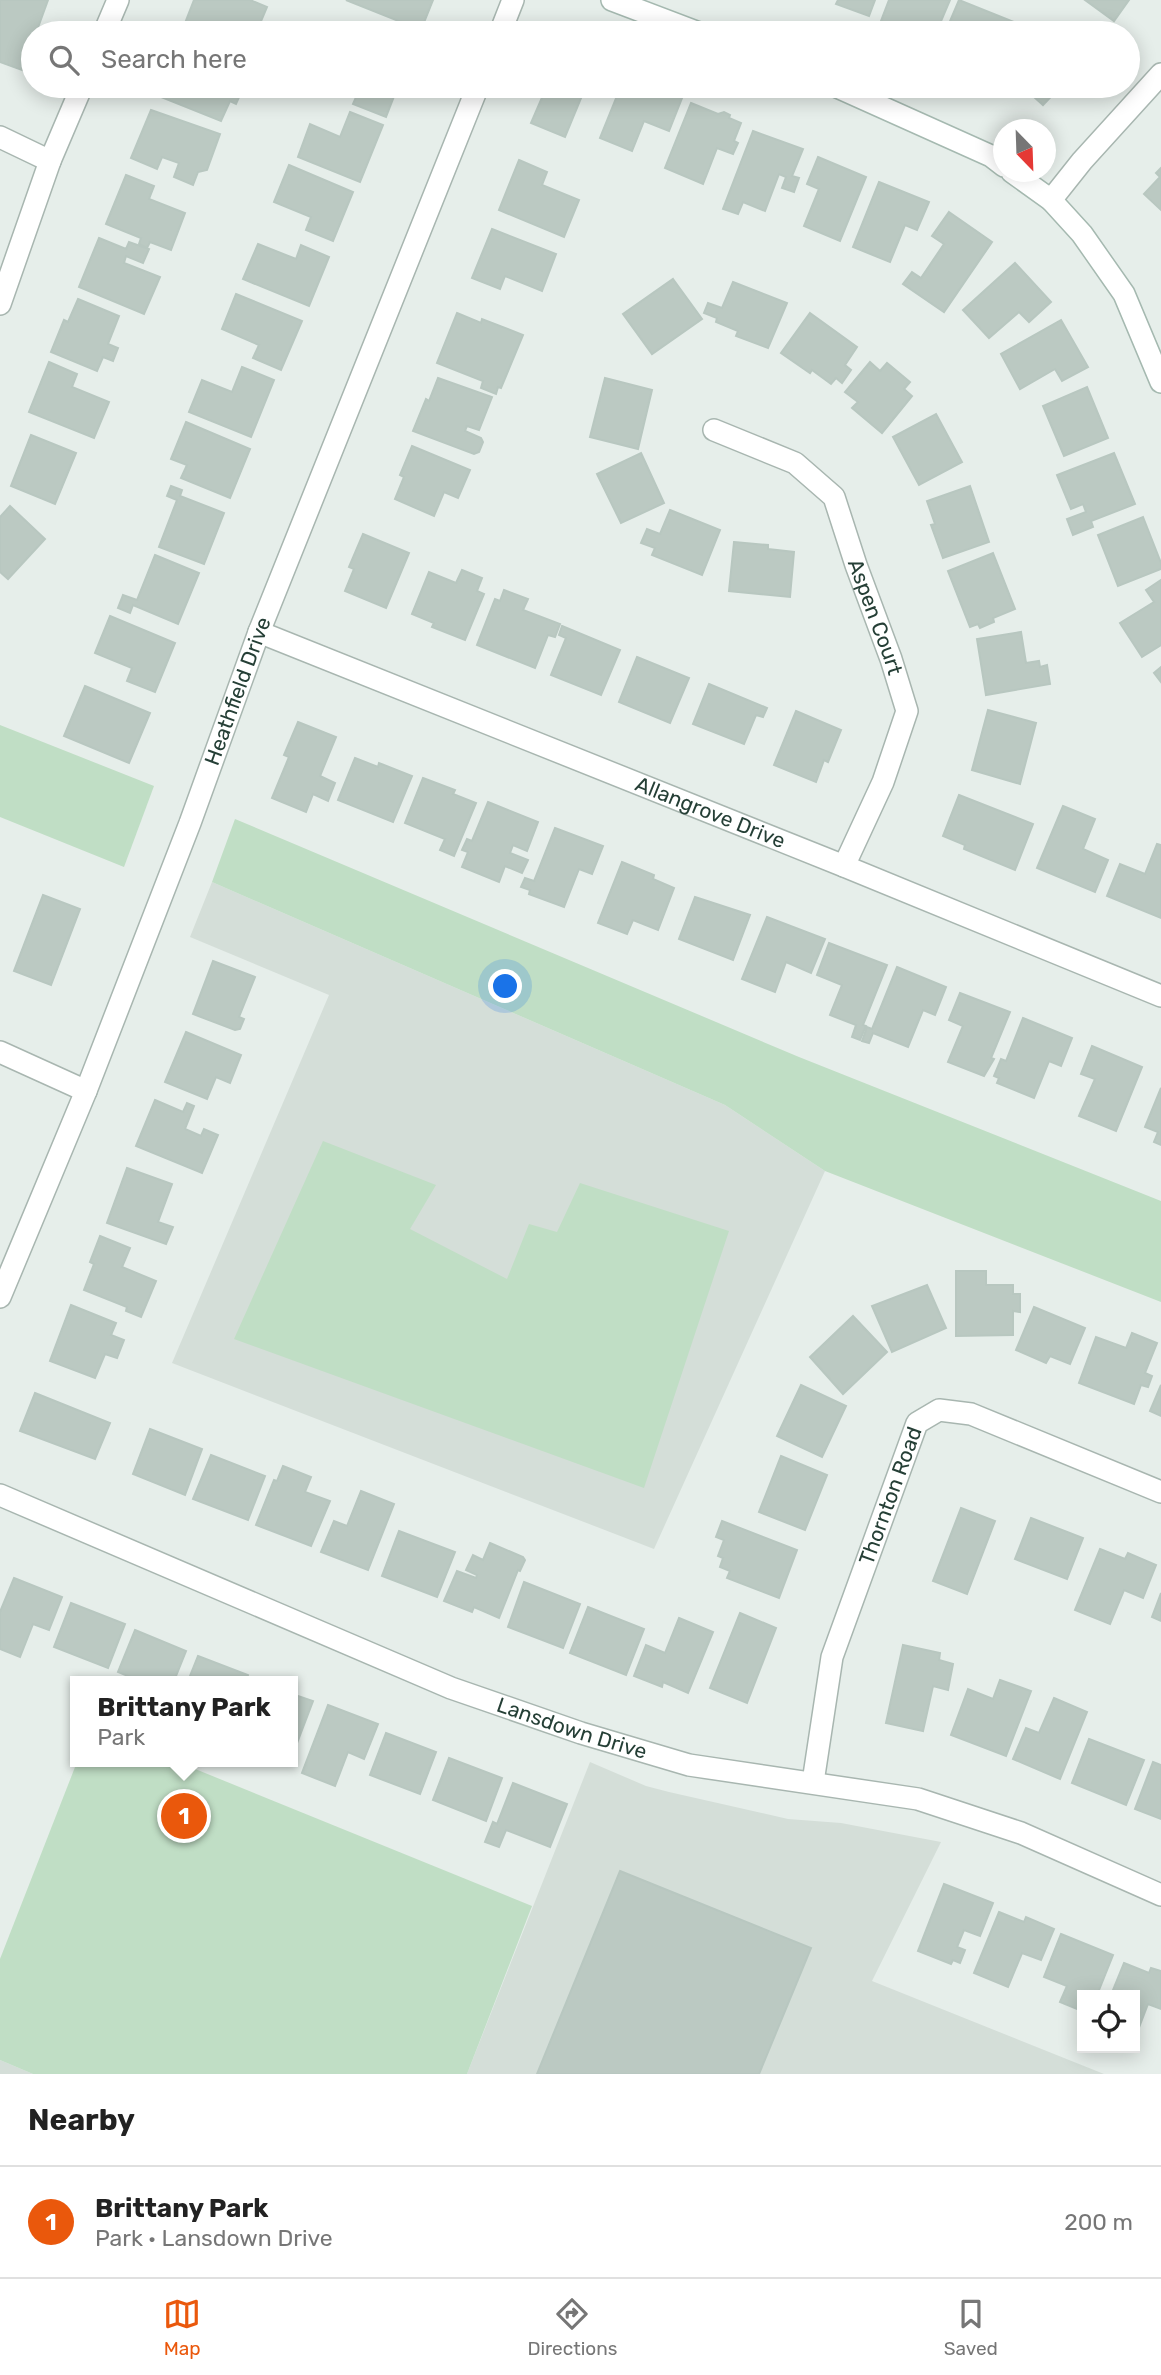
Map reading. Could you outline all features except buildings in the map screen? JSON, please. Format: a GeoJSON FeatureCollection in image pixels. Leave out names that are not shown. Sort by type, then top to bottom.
{"type":"FeatureCollection","features":[{"type":"Feature","properties":{"kind":"street"},"geometry":{"type":"LineString","coordinates":[[109,21],[118,0]]}},
{"type":"Feature","properties":{"kind":"street"},"geometry":{"type":"LineString","coordinates":[[505,21],[513,0]]}},
{"type":"Feature","properties":{"kind":"street"},"geometry":{"type":"LineString","coordinates":[[612,0],[667,21]]}},
{"type":"Feature","properties":{"kind":"street"},"geometry":{"type":"LineString","coordinates":[[1140,97],[1161,74]]}},
{"type":"Feature","properties":{"kind":"street"},"geometry":{"type":"LineString","coordinates":[[0,304],[50,160],[77,98]]}},
{"type":"Feature","properties":{"kind":"street","name":"Heathfield Drive"},"geometry":{"type":"LineString","coordinates":[[0,1297],[86,1091],[190,823],[259,632],[473,98]]}},
{"type":"Feature","properties":{"kind":"street"},"geometry":{"type":"LineString","coordinates":[[862,98],[993,158]]}},
{"type":"Feature","properties":{"kind":"street"},"geometry":{"type":"LineString","coordinates":[[1051,201],[1082,161],[1139,98]]}},
{"type":"Feature","properties":{"kind":"street"},"geometry":{"type":"LineString","coordinates":[[0,137],[50,160]]}},
{"type":"Feature","properties":{"kind":"street"},"geometry":{"type":"LineString","coordinates":[[1025,182],[1051,201],[1082,234],[1124,294],[1161,382]]}},
{"type":"Feature","properties":{"kind":"street","name":"Aspen Court"},"geometry":{"type":"LineString","coordinates":[[714,430],[795,463],[834,497],[907,711],[883,782],[845,866]]}},
{"type":"Feature","properties":{"kind":"street","name":"Allangrove Drive"},"geometry":{"type":"LineString","coordinates":[[259,632],[845,866],[1161,996]]}},
{"type":"Feature","properties":{"kind":"street"},"geometry":{"type":"LineString","coordinates":[[0,1052],[86,1091]]}},
{"type":"Feature","properties":{"kind":"street","name":"Thornton Road"},"geometry":{"type":"LineString","coordinates":[[813,1782],[832,1657],[918,1423],[939,1410],[971,1414],[1161,1492]]}},
{"type":"Feature","properties":{"kind":"street","name":"Lansdown Drive"},"geometry":{"type":"LineString","coordinates":[[0,1495],[451,1688],[581,1734],[689,1765],[813,1782],[929,1803],[1021,1832],[1161,1895]]}},
{"type":"Feature","properties":{"kind":"shaded area"},"geometry":{"type":"Polygon","coordinates":[[[212,882],[725,1105],[825,1171],[654,1549],[172,1363],[329,995],[190,937],[212,882]]]}},
{"type":"Feature","properties":{"kind":"shaded area"},"geometry":{"type":"Polygon","coordinates":[[[590,1762],[646,1786],[669,1792],[788,1819],[841,1823],[941,1842],[872,1981],[1104,2074],[467,2074],[590,1762]]]}},
{"type":"Feature","properties":{"kind":"shaded area"},"geometry":{"type":"Polygon","coordinates":[[[0,2060],[33,2074],[0,2074],[0,2060]]]}},
{"type":"Feature","properties":{"kind":"green space"},"geometry":{"type":"Polygon","coordinates":[[[0,725],[154,786],[124,867],[0,817],[0,725]]]}},
{"type":"Feature","properties":{"kind":"green space"},"geometry":{"type":"Polygon","coordinates":[[[235,819],[799,1057],[1161,1201],[1161,1302],[825,1171],[725,1105],[212,882],[235,819]]]}},
{"type":"Feature","properties":{"kind":"green space"},"geometry":{"type":"Polygon","coordinates":[[[323,1141],[436,1185],[410,1229],[507,1279],[529,1224],[557,1232],[580,1183],[729,1231],[644,1488],[234,1339],[323,1141]]]}},
{"type":"Feature","properties":{"kind":"green space"},"geometry":{"type":"Polygon","coordinates":[[[75,1767],[190,1767],[532,1906],[467,2074],[33,2074],[0,2060],[0,1959],[75,1767]]]}},
{"type":"Feature","properties":{"kind":"place","name":"Brittany Park"},"geometry":{"type":"Point","coordinates":[184,1816]}}]}
